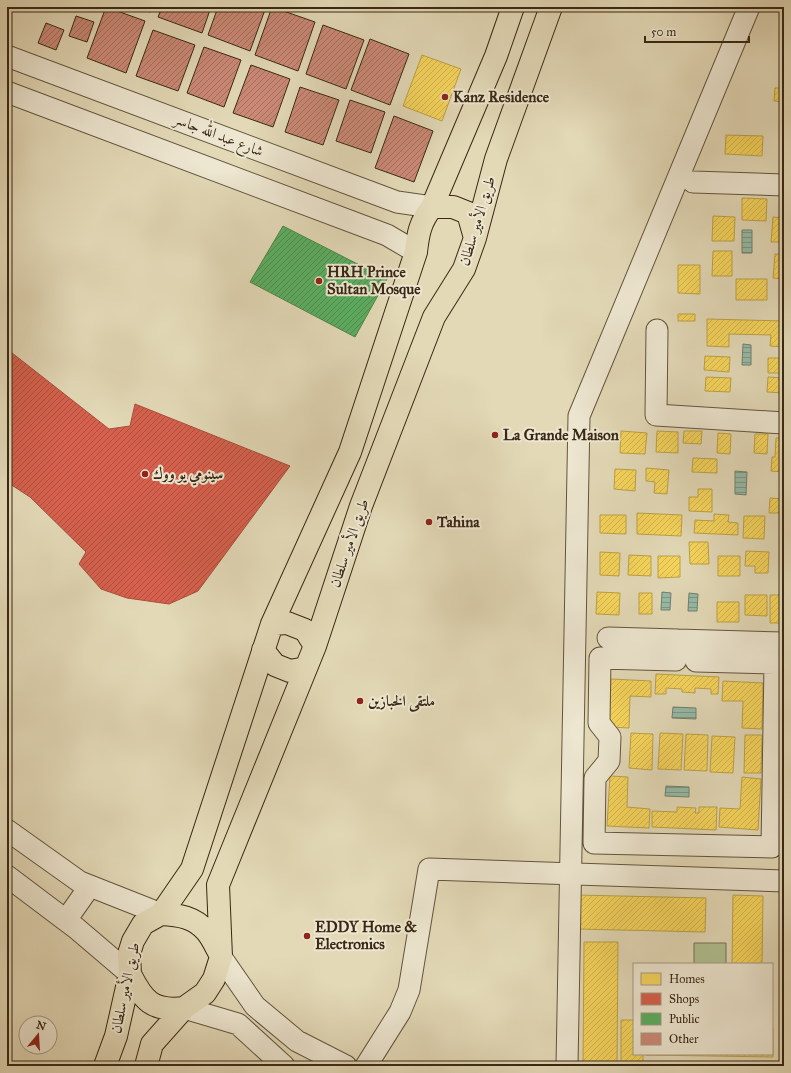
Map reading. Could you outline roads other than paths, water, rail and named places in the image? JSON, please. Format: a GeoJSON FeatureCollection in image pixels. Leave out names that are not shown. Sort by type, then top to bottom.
{"type":"FeatureCollection","features":[{"type":"Feature","properties":{"kind":"main road","name":"طريق الأمير سلطان"},"geometry":{"type":"LineString","coordinates":[[105,1066],[116,1036],[130,974],[129,954],[133,941],[143,924],[161,914],[192,869],[272,624],[350,452],[416,252],[418,237],[424,217],[432,207],[496,56],[514,7]]}},
{"type":"Feature","properties":{"kind":"main road","name":"طريق الأمير سلطان"},"geometry":{"type":"LineString","coordinates":[[146,1066],[152,1044],[184,1008],[205,993],[214,979],[221,957],[218,885],[315,646],[361,506],[434,317],[464,269],[475,238],[496,159],[551,7]]}},
{"type":"Feature","properties":{"kind":"main road"},"geometry":{"type":"LineString","coordinates":[[432,207],[453,207],[468,213],[475,238]]}},
{"type":"Feature","properties":{"kind":"main road"},"geometry":{"type":"LineString","coordinates":[[272,624],[287,622],[305,630],[315,646]]}},
{"type":"Feature","properties":{"kind":"main road"},"geometry":{"type":"LineString","coordinates":[[263,650],[274,665],[290,671],[306,668]]}},
{"type":"Feature","properties":{"kind":"main road"},"geometry":{"type":"LineString","coordinates":[[161,914],[179,915],[194,921],[207,932],[221,957]]}},
{"type":"Feature","properties":{"kind":"main road"},"geometry":{"type":"LineString","coordinates":[[130,974],[138,990],[147,1001],[158,1007],[171,1010],[184,1008]]}},
{"type":"Feature","properties":{"kind":"street"},"geometry":{"type":"LineString","coordinates":[[567,1066],[579,416],[749,7]]}},
{"type":"Feature","properties":{"kind":"street","name":"شارع عبد الله جاسر"},"geometry":{"type":"LineString","coordinates":[[7,56],[397,202],[432,207]]}},
{"type":"Feature","properties":{"kind":"street"},"geometry":{"type":"LineString","coordinates":[[7,92],[387,235],[416,252]]}},
{"type":"Feature","properties":{"kind":"street"},"geometry":{"type":"LineString","coordinates":[[693,182],[784,185]]}},
{"type":"Feature","properties":{"kind":"street"},"geometry":{"type":"LineString","coordinates":[[657,330],[656,415],[784,423]]}},
{"type":"Feature","properties":{"kind":"street"},"geometry":{"type":"LineString","coordinates":[[608,638],[784,642]]}},
{"type":"Feature","properties":{"kind":"street"},"geometry":{"type":"LineString","coordinates":[[687,640],[696,662],[775,663],[772,846],[594,843],[595,778],[610,761],[610,736],[599,723],[600,658],[676,660],[687,640]]}},
{"type":"Feature","properties":{"kind":"street"},"geometry":{"type":"LineString","coordinates":[[7,830],[80,882],[161,914]]}},
{"type":"Feature","properties":{"kind":"street"},"geometry":{"type":"LineString","coordinates":[[366,1066],[400,1012],[409,990],[429,869],[784,882]]}},
{"type":"Feature","properties":{"kind":"street"},"geometry":{"type":"LineString","coordinates":[[7,876],[66,920],[130,974]]}},
{"type":"Feature","properties":{"kind":"street"},"geometry":{"type":"LineString","coordinates":[[66,920],[90,886]]}},
{"type":"Feature","properties":{"kind":"street"},"geometry":{"type":"LineString","coordinates":[[221,957],[256,1006],[297,1041],[346,1066]]}},
{"type":"Feature","properties":{"kind":"street"},"geometry":{"type":"LineString","coordinates":[[184,1008],[238,1024],[284,1066]]}},
{"type":"Feature","properties":{"kind":"place","name":"Kanz Residence"},"geometry":{"type":"Point","coordinates":[445,97]}},
{"type":"Feature","properties":{"kind":"place","name":"HRH Prince Sultan Mosque"},"geometry":{"type":"Point","coordinates":[319,281]}},
{"type":"Feature","properties":{"kind":"place","name":"La Grande Maison"},"geometry":{"type":"Point","coordinates":[495,435]}},
{"type":"Feature","properties":{"kind":"place","name":"سينومي يو ووك"},"geometry":{"type":"Point","coordinates":[145,474]}},
{"type":"Feature","properties":{"kind":"place","name":"Tahina"},"geometry":{"type":"Point","coordinates":[429,522]}},
{"type":"Feature","properties":{"kind":"place","name":"ملتقى الخبازين"},"geometry":{"type":"Point","coordinates":[360,701]}},
{"type":"Feature","properties":{"kind":"place","name":"EDDY Home & Electronics"},"geometry":{"type":"Point","coordinates":[307,936]}}]}
